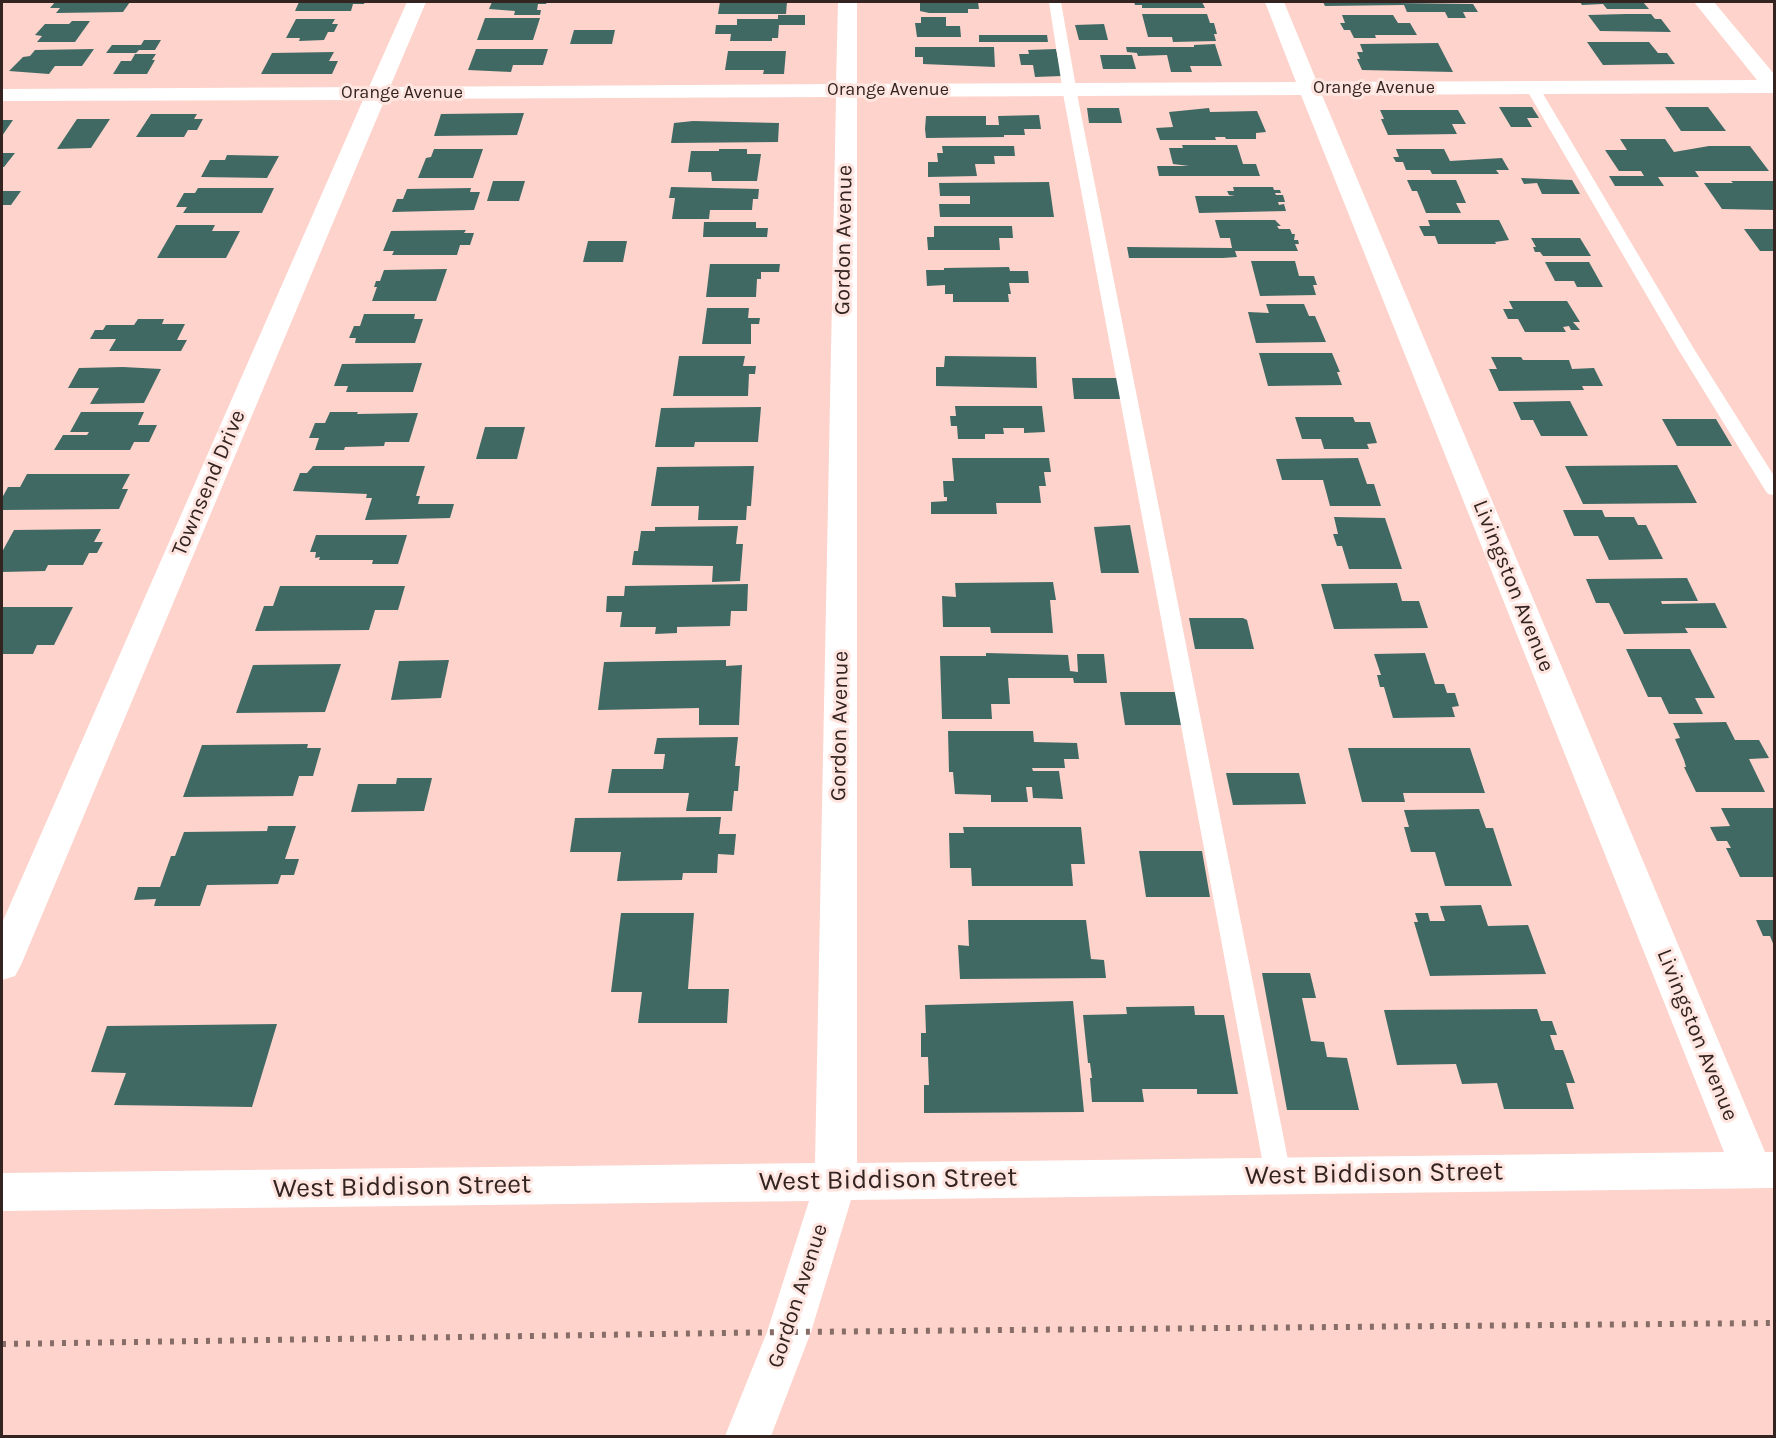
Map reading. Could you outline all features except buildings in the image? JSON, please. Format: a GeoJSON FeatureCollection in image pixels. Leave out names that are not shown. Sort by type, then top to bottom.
{"type":"FeatureCollection","features":[{"type":"Feature","properties":{"kind":"street","name":"Townsend Drive"},"geometry":{"type":"LineString","coordinates":[[2,965],[416,2]]}},
{"type":"Feature","properties":{"kind":"street","name":"Gordon Avenue"},"geometry":{"type":"LineString","coordinates":[[748,1437],[789,1332],[836,1181],[847,2]]}},
{"type":"Feature","properties":{"kind":"street","name":"Livingston Avenue"},"geometry":{"type":"LineString","coordinates":[[1274,2],[1763,1170]]}},
{"type":"Feature","properties":{"kind":"street"},"geometry":{"type":"LineString","coordinates":[[1704,2],[1774,86]]}},
{"type":"Feature","properties":{"kind":"street","name":"Orange Avenue"},"geometry":{"type":"LineString","coordinates":[[2,95],[1774,86]]}},
{"type":"Feature","properties":{"kind":"street","name":"West Biddison Street"},"geometry":{"type":"LineString","coordinates":[[2,1192],[1763,1170]]}},
{"type":"Feature","properties":{"kind":"lane"},"geometry":{"type":"LineString","coordinates":[[1055,2],[1069,89],[1278,1175]]}},
{"type":"Feature","properties":{"kind":"lane"},"geometry":{"type":"LineString","coordinates":[[1532,87],[1686,349],[1774,490]]}},
{"type":"Feature","properties":{"kind":"railway"},"geometry":{"type":"LineString","coordinates":[[2,1344],[789,1332],[1774,1323]]}}]}
